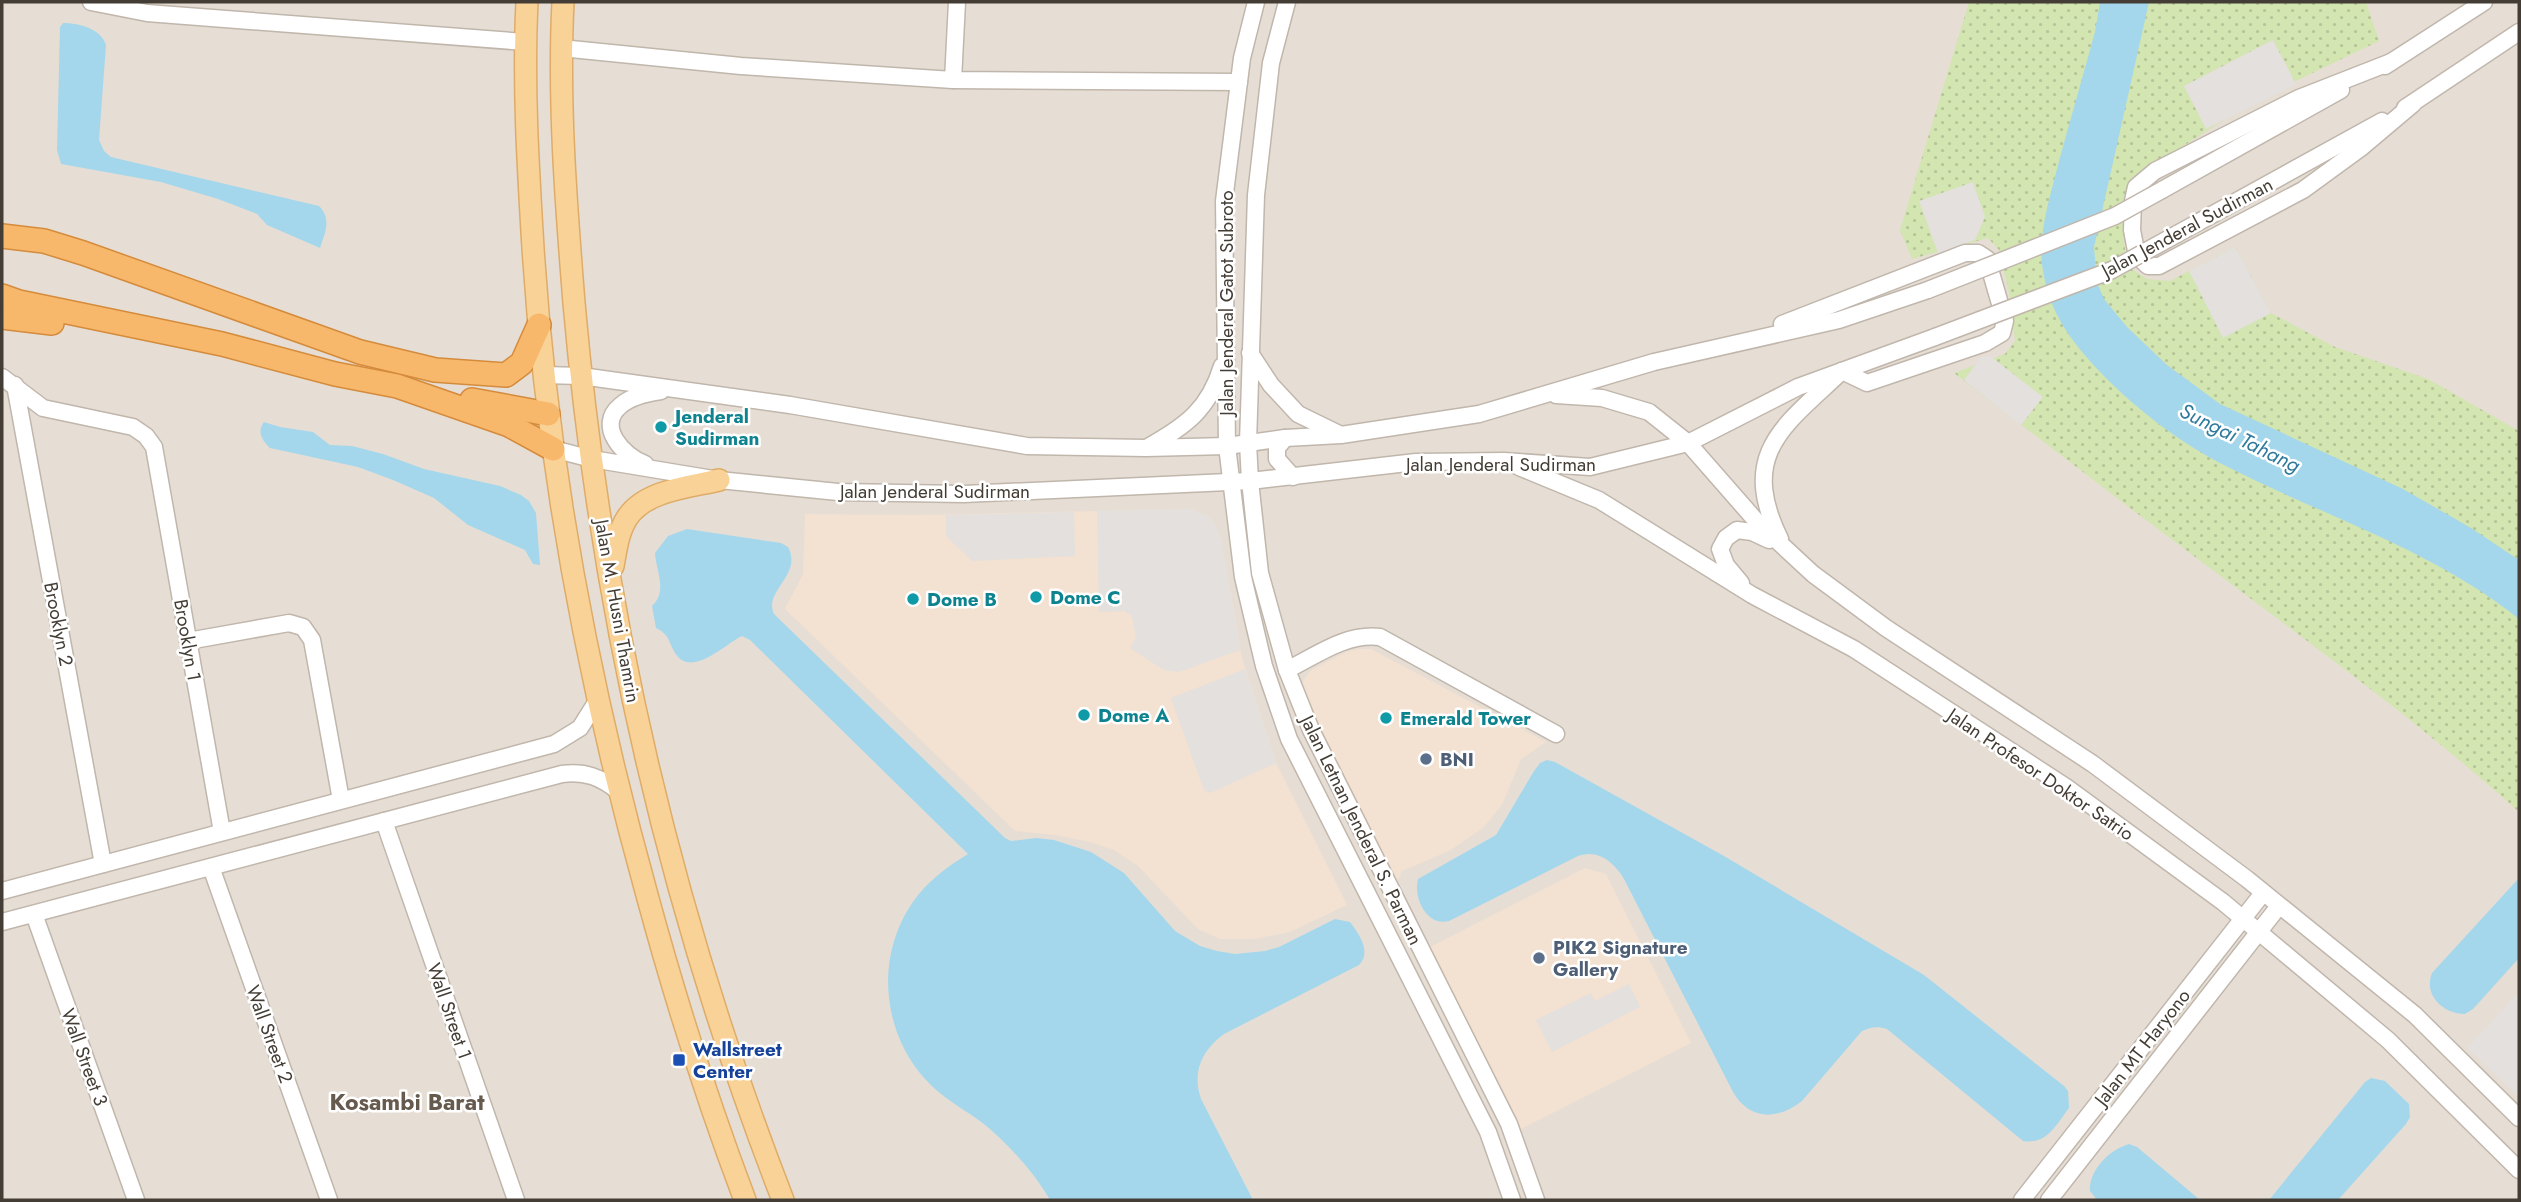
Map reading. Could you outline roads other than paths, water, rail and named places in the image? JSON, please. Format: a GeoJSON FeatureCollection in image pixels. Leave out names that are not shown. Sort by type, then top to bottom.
{"type":"FeatureCollection","features":[{"type":"Feature","properties":{"kind":"highway"},"geometry":{"type":"LineString","coordinates":[[2,236],[44,241],[83,253],[360,352],[435,370],[506,375],[522,363],[539,325]]}},
{"type":"Feature","properties":{"kind":"highway"},"geometry":{"type":"LineString","coordinates":[[2,296],[19,302],[222,344],[335,374],[548,414]]}},
{"type":"Feature","properties":{"kind":"highway"},"geometry":{"type":"LineString","coordinates":[[2,317],[222,344]]}},
{"type":"Feature","properties":{"kind":"highway"},"geometry":{"type":"LineString","coordinates":[[397,386],[509,425],[553,449]]}},
{"type":"Feature","properties":{"kind":"main road","name":"Jalan M. Husni Thamrin"},"geometry":{"type":"LineString","coordinates":[[527,2],[527,153],[539,325],[548,414],[572,572],[597,701],[619,792],[687,1034],[745,1200]]}},
{"type":"Feature","properties":{"kind":"main road","name":"Jalan M. Husni Thamrin"},"geometry":{"type":"LineString","coordinates":[[563,2],[561,48],[566,188],[581,376],[610,582],[632,697],[687,911],[726,1042],[783,1200]]}},
{"type":"Feature","properties":{"kind":"main road"},"geometry":{"type":"LineString","coordinates":[[610,582],[620,535],[634,510],[656,496],[719,480]]}},
{"type":"Feature","properties":{"kind":"street"},"geometry":{"type":"LineString","coordinates":[[91,2],[147,13],[525,42]]}},
{"type":"Feature","properties":{"kind":"street"},"geometry":{"type":"LineString","coordinates":[[953,80],[957,2]]}},
{"type":"Feature","properties":{"kind":"street","name":"Jalan Jenderal Gatot Subroto"},"geometry":{"type":"LineString","coordinates":[[1230,481],[1225,355],[1224,201],[1242,58],[1256,2]]}},
{"type":"Feature","properties":{"kind":"street","name":"Jalan Jenderal Gatot Subroto"},"geometry":{"type":"LineString","coordinates":[[1248,443],[1255,195],[1271,62],[1287,2]]}},
{"type":"Feature","properties":{"kind":"street","name":"Jalan Jenderal Sudirman"},"geometry":{"type":"LineString","coordinates":[[544,375],[581,376],[790,405],[1027,446],[1146,449],[1227,446],[1285,438],[1341,435],[1479,414],[1654,362],[1839,320],[1927,290],[2115,216],[2391,62],[2484,2]]}},
{"type":"Feature","properties":{"kind":"street","name":"Jalan Jenderal Sudirman"},"geometry":{"type":"LineString","coordinates":[[553,449],[592,459],[719,480],[838,492],[929,494],[1250,481],[1416,462],[1504,461],[1590,467],[1688,443],[1798,387],[2112,270],[2413,104],[2519,32]]}},
{"type":"Feature","properties":{"kind":"street"},"geometry":{"type":"LineString","coordinates":[[561,48],[741,66],[953,80],[1239,82]]}},
{"type":"Feature","properties":{"kind":"street"},"geometry":{"type":"LineString","coordinates":[[2391,62],[2299,98],[2155,171],[2136,187],[2133,201],[2132,230],[2137,256],[2148,267],[2159,266],[2303,190],[2362,147],[2413,104]]}},
{"type":"Feature","properties":{"kind":"street"},"geometry":{"type":"LineString","coordinates":[[1697,352],[1819,311],[1965,253],[1978,253],[1987,259],[2005,321],[2002,333],[1985,343],[1867,383],[1842,371],[1784,426],[1771,445],[1763,467],[1769,517],[1784,547]]}},
{"type":"Feature","properties":{"kind":"street"},"geometry":{"type":"LineString","coordinates":[[1251,353],[1271,385],[1298,414],[1341,435]]}},
{"type":"Feature","properties":{"kind":"street"},"geometry":{"type":"LineString","coordinates":[[1146,449],[1174,433],[1199,412],[1217,383],[1225,355]]}},
{"type":"Feature","properties":{"kind":"street","name":"Brooklyn 1"},"geometry":{"type":"LineString","coordinates":[[8,381],[43,408],[132,427],[146,436],[154,447],[222,832]]}},
{"type":"Feature","properties":{"kind":"street","name":"Brooklyn 2"},"geometry":{"type":"LineString","coordinates":[[8,381],[103,864]]}},
{"type":"Feature","properties":{"kind":"street"},"geometry":{"type":"LineString","coordinates":[[674,473],[635,460],[628,455],[617,443],[611,425],[615,411],[629,400],[677,389]]}},
{"type":"Feature","properties":{"kind":"street","name":"Jalan Profesor Doktor Satrio"},"geometry":{"type":"LineString","coordinates":[[1543,395],[1602,398],[1649,412],[1688,443],[1758,523],[1813,574],[1886,628],[2092,764],[2263,893],[2415,1015],[2519,1118]]}},
{"type":"Feature","properties":{"kind":"street"},"geometry":{"type":"LineString","coordinates":[[1285,438],[1277,448],[1277,459],[1293,477]]}},
{"type":"Feature","properties":{"kind":"street","name":"Jalan Letnan Jenderal S. Parman"},"geometry":{"type":"LineString","coordinates":[[1248,443],[1260,573],[1287,670],[1311,730],[1509,1124],[1535,1200]]}},
{"type":"Feature","properties":{"kind":"street","name":"Jalan Profesor Doktor Satrio"},"geometry":{"type":"LineString","coordinates":[[1504,461],[1599,500],[1752,595],[1854,649],[2066,788],[2243,919],[2388,1040],[2519,1170]]}},
{"type":"Feature","properties":{"kind":"street","name":"Jalan Letnan Jenderal S. Parman"},"geometry":{"type":"LineString","coordinates":[[1230,481],[1243,577],[1264,666],[1289,739],[1488,1132],[1512,1200]]}},
{"type":"Feature","properties":{"kind":"street"},"geometry":{"type":"LineString","coordinates":[[1752,595],[1726,565],[1720,549],[1726,538],[1737,530],[1752,532],[1784,547]]}},
{"type":"Feature","properties":{"kind":"street"},"geometry":{"type":"LineString","coordinates":[[188,641],[289,622],[303,627],[312,640],[341,800]]}},
{"type":"Feature","properties":{"kind":"street"},"geometry":{"type":"LineString","coordinates":[[1287,670],[1348,639],[1364,635],[1380,637],[1556,734]]}},
{"type":"Feature","properties":{"kind":"street"},"geometry":{"type":"LineString","coordinates":[[2,891],[554,744],[580,729],[597,701]]}},
{"type":"Feature","properties":{"kind":"street"},"geometry":{"type":"LineString","coordinates":[[2,922],[575,772],[600,778],[619,792]]}},
{"type":"Feature","properties":{"kind":"street","name":"Wall Street 1"},"geometry":{"type":"LineString","coordinates":[[384,821],[516,1200]]}},
{"type":"Feature","properties":{"kind":"street","name":"Wall Street 2"},"geometry":{"type":"LineString","coordinates":[[211,867],[329,1200]]}},
{"type":"Feature","properties":{"kind":"street","name":"Jalan MT Haryono"},"geometry":{"type":"LineString","coordinates":[[2022,1200],[2263,893]]}},
{"type":"Feature","properties":{"kind":"street","name":"Jalan MT Haryono"},"geometry":{"type":"LineString","coordinates":[[2049,1200],[2279,906]]}},
{"type":"Feature","properties":{"kind":"street","name":"Wall Street 3"},"geometry":{"type":"LineString","coordinates":[[34,914],[136,1200]]}},
{"type":"Feature","properties":{"kind":"water","name":"Sungai Tahang"},"geometry":{"type":"Polygon","coordinates":[[[2100,2],[2149,2],[2094,247],[2097,283],[2104,299],[2127,327],[2167,365],[2220,404],[2403,489],[2471,528],[2519,560],[2519,619],[2487,595],[2418,555],[2238,472],[2183,441],[2148,416],[2116,388],[2070,336],[2049,296],[2042,264],[2042,239],[2049,201],[2095,32],[2100,2]]]}},
{"type":"Feature","properties":{"kind":"water"},"geometry":{"type":"Polygon","coordinates":[[[63,23],[76,24],[95,31],[106,45],[99,140],[104,151],[111,157],[319,206],[326,221],[320,248],[267,225],[257,214],[218,199],[161,182],[61,164],[57,150],[60,27],[63,23]]]}},
{"type":"Feature","properties":{"kind":"water"},"geometry":{"type":"Polygon","coordinates":[[[264,422],[313,432],[330,445],[352,446],[383,454],[424,469],[500,486],[521,495],[529,501],[536,513],[540,565],[533,564],[525,550],[468,525],[434,498],[393,480],[358,467],[270,448],[261,433],[264,422]]]}},
{"type":"Feature","properties":{"kind":"water"},"geometry":{"type":"Polygon","coordinates":[[[687,529],[781,543],[788,547],[791,566],[774,598],[774,614],[1005,838],[1011,841],[1036,838],[1054,840],[1091,852],[1124,873],[1175,931],[1200,946],[1217,951],[1235,954],[1265,951],[1279,947],[1335,919],[1350,922],[1364,949],[1363,960],[1359,965],[1224,1034],[1204,1055],[1198,1071],[1201,1099],[1253,1200],[1050,1200],[1029,1169],[1003,1141],[925,1079],[898,1036],[888,988],[889,963],[905,915],[919,894],[942,872],[968,854],[750,640],[742,636],[699,661],[682,660],[675,653],[666,636],[656,628],[652,606],[659,594],[660,581],[655,553],[668,536],[687,529]]]}},
{"type":"Feature","properties":{"kind":"water"},"geometry":{"type":"Polygon","coordinates":[[[1547,760],[1724,856],[1924,975],[2064,1086],[2068,1091],[2069,1108],[2045,1137],[2023,1141],[1887,1029],[1877,1027],[1862,1031],[1802,1101],[1783,1112],[1756,1113],[1733,1092],[1624,879],[1610,862],[1598,855],[1576,857],[1449,921],[1434,920],[1420,902],[1418,879],[1496,835],[1534,771],[1540,763],[1547,760]]]}},
{"type":"Feature","properties":{"kind":"water"},"geometry":{"type":"Polygon","coordinates":[[[2519,878],[2519,958],[2473,1009],[2465,1014],[2449,1011],[2433,996],[2430,989],[2432,973],[2519,878]]]}},
{"type":"Feature","properties":{"kind":"water"},"geometry":{"type":"Polygon","coordinates":[[[2371,1078],[2385,1081],[2409,1104],[2410,1117],[2406,1124],[2338,1200],[2269,1200],[2365,1082],[2371,1078]]]}},
{"type":"Feature","properties":{"kind":"water"},"geometry":{"type":"Polygon","coordinates":[[[2129,1144],[2137,1147],[2200,1200],[2097,1200],[2090,1191],[2090,1183],[2096,1169],[2108,1156],[2129,1144]]]}},
{"type":"Feature","properties":{"kind":"place","name":"Jenderal Sudirman"},"geometry":{"type":"Point","coordinates":[661,427]}},
{"type":"Feature","properties":{"kind":"place","name":"Dome C"},"geometry":{"type":"Point","coordinates":[1036,597]}},
{"type":"Feature","properties":{"kind":"place","name":"Dome B"},"geometry":{"type":"Point","coordinates":[913,599]}},
{"type":"Feature","properties":{"kind":"place","name":"Dome A"},"geometry":{"type":"Point","coordinates":[1084,715]}},
{"type":"Feature","properties":{"kind":"place","name":"Emerald Tower"},"geometry":{"type":"Point","coordinates":[1386,718]}},
{"type":"Feature","properties":{"kind":"place","name":"BNI"},"geometry":{"type":"Point","coordinates":[1426,759]}},
{"type":"Feature","properties":{"kind":"place","name":"PIK2 Signature Gallery"},"geometry":{"type":"Point","coordinates":[1539,958]}},
{"type":"Feature","properties":{"kind":"place","name":"Wallstreet Center"},"geometry":{"type":"Point","coordinates":[679,1060]}},
{"type":"Feature","properties":{"kind":"district","name":"Kosambi Barat"},"geometry":{"type":"Point","coordinates":[407,1102]}}]}
